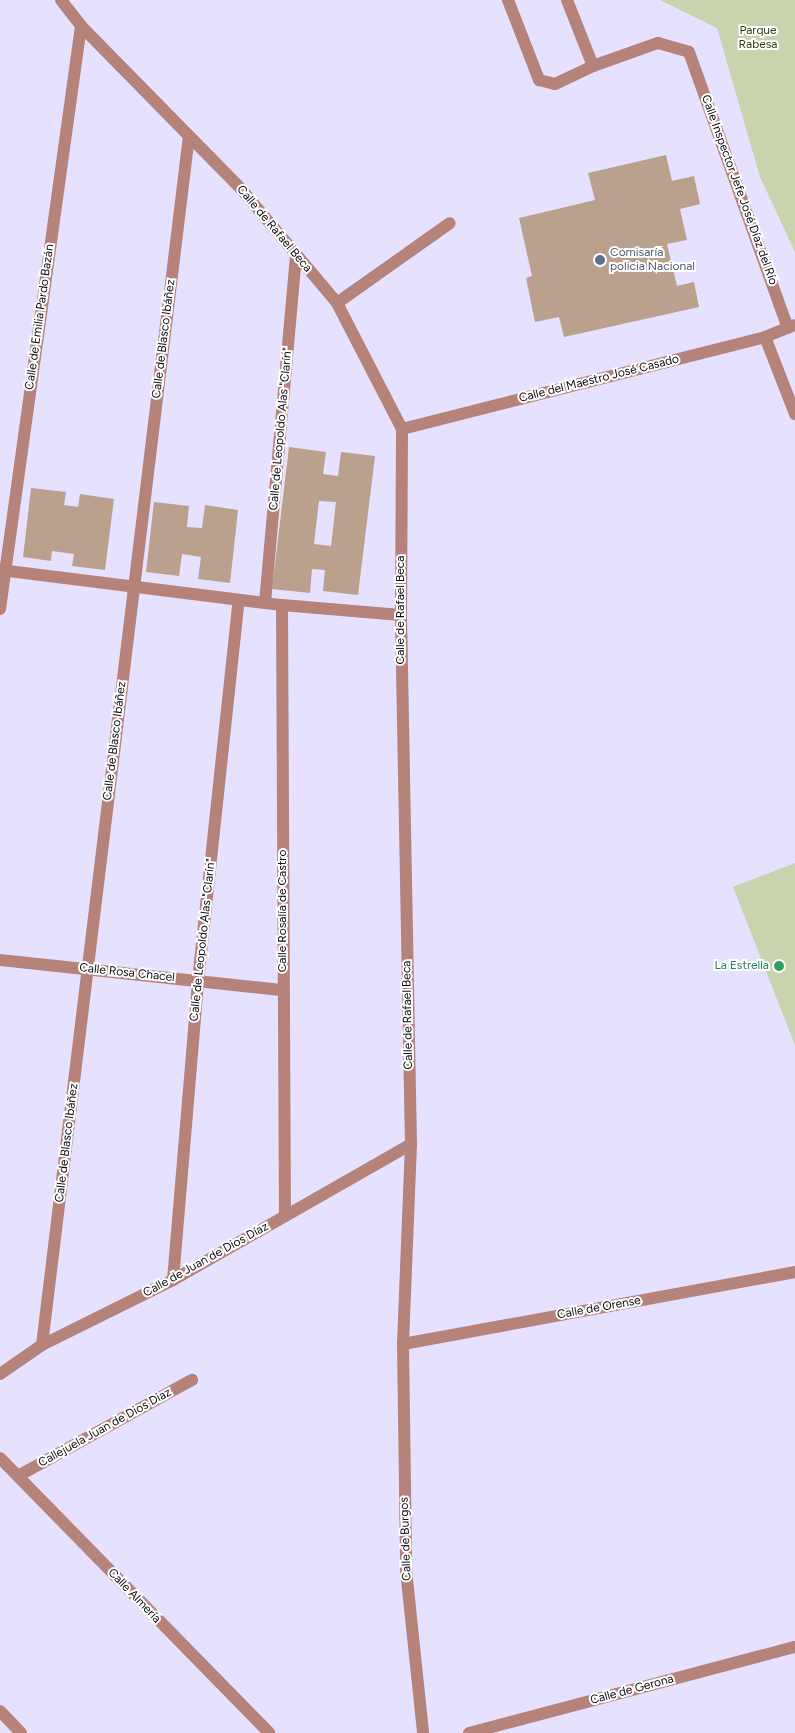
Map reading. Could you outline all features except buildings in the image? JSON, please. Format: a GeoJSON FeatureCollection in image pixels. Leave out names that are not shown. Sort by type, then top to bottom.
{"type":"FeatureCollection","features":[{"type":"Feature","properties":{"kind":"street","name":"Calle de Rafael Beca"},"geometry":{"type":"LineString","coordinates":[[61,0],[81,26],[242,190],[337,303],[402,429],[401,615],[411,1144],[404,1344]]}},
{"type":"Feature","properties":{"kind":"street"},"geometry":{"type":"LineString","coordinates":[[508,0],[539,80],[555,84],[593,66],[567,0]]}},
{"type":"Feature","properties":{"kind":"street","name":"Calle de Emilia Pardo Bazán"},"geometry":{"type":"LineString","coordinates":[[0,609],[2,571],[81,26]]}},
{"type":"Feature","properties":{"kind":"street","name":"Calle Inspector Jefe José Díaz del Río"},"geometry":{"type":"LineString","coordinates":[[593,66],[658,43],[690,52],[791,326]]}},
{"type":"Feature","properties":{"kind":"street","name":"Calle de Blasco Ibáñez"},"geometry":{"type":"LineString","coordinates":[[42,1345],[189,136]]}},
{"type":"Feature","properties":{"kind":"street"},"geometry":{"type":"LineString","coordinates":[[337,303],[450,223]]}},
{"type":"Feature","properties":{"kind":"street","name":"Calle de Leopoldo Alas \"Clarín\""},"geometry":{"type":"LineString","coordinates":[[265,603],[296,255]]}},
{"type":"Feature","properties":{"kind":"street","name":"Calle del Maestro José Casado"},"geometry":{"type":"LineString","coordinates":[[402,429],[765,337],[791,326]]}},
{"type":"Feature","properties":{"kind":"street"},"geometry":{"type":"LineString","coordinates":[[765,337],[795,414]]}},
{"type":"Feature","properties":{"kind":"street"},"geometry":{"type":"LineString","coordinates":[[2,571],[282,605],[401,615]]}},
{"type":"Feature","properties":{"kind":"street","name":"Calle de Leopoldo Alas \"Clarín\""},"geometry":{"type":"LineString","coordinates":[[173,1280],[198,981],[239,600]]}},
{"type":"Feature","properties":{"kind":"street","name":"Calle Rosalía de Castro"},"geometry":{"type":"LineString","coordinates":[[282,605],[283,990],[286,1216]]}},
{"type":"Feature","properties":{"kind":"street","name":"Calle Rosa Chacel"},"geometry":{"type":"LineString","coordinates":[[0,960],[283,990]]}},
{"type":"Feature","properties":{"kind":"street","name":"Calle de Juan de Dios Díaz"},"geometry":{"type":"LineString","coordinates":[[0,1374],[42,1345],[173,1280],[411,1144]]}},
{"type":"Feature","properties":{"kind":"street","name":"Calle de Orense"},"geometry":{"type":"LineString","coordinates":[[404,1344],[795,1272]]}},
{"type":"Feature","properties":{"kind":"street","name":"Calle de Burgos"},"geometry":{"type":"LineString","coordinates":[[404,1344],[406,1570],[423,1733]]}},
{"type":"Feature","properties":{"kind":"street","name":"Callejuela Juan de Dios Diaz"},"geometry":{"type":"LineString","coordinates":[[18,1476],[192,1380]]}},
{"type":"Feature","properties":{"kind":"street","name":"Calle Almería"},"geometry":{"type":"LineString","coordinates":[[0,1458],[269,1733]]}},
{"type":"Feature","properties":{"kind":"street","name":"Calle de Gerona"},"geometry":{"type":"LineString","coordinates":[[469,1733],[795,1647]]}},
{"type":"Feature","properties":{"kind":"street"},"geometry":{"type":"LineString","coordinates":[[0,1711],[21,1733]]}},
{"type":"Feature","properties":{"kind":"green space","name":"Parque Rabesa"},"geometry":{"type":"Polygon","coordinates":[[[660,0],[795,0],[795,252],[760,177],[717,28],[660,0]]]}},
{"type":"Feature","properties":{"kind":"green space","name":"La Estrella"},"geometry":{"type":"Polygon","coordinates":[[[795,863],[795,1045],[733,887],[795,863]]]}},
{"type":"Feature","properties":{"kind":"place","name":"Comisaría policia Nacional"},"geometry":{"type":"Point","coordinates":[600,260]}},
{"type":"Feature","properties":{"kind":"place","name":"La Estrella"},"geometry":{"type":"Point","coordinates":[779,966]}}]}
